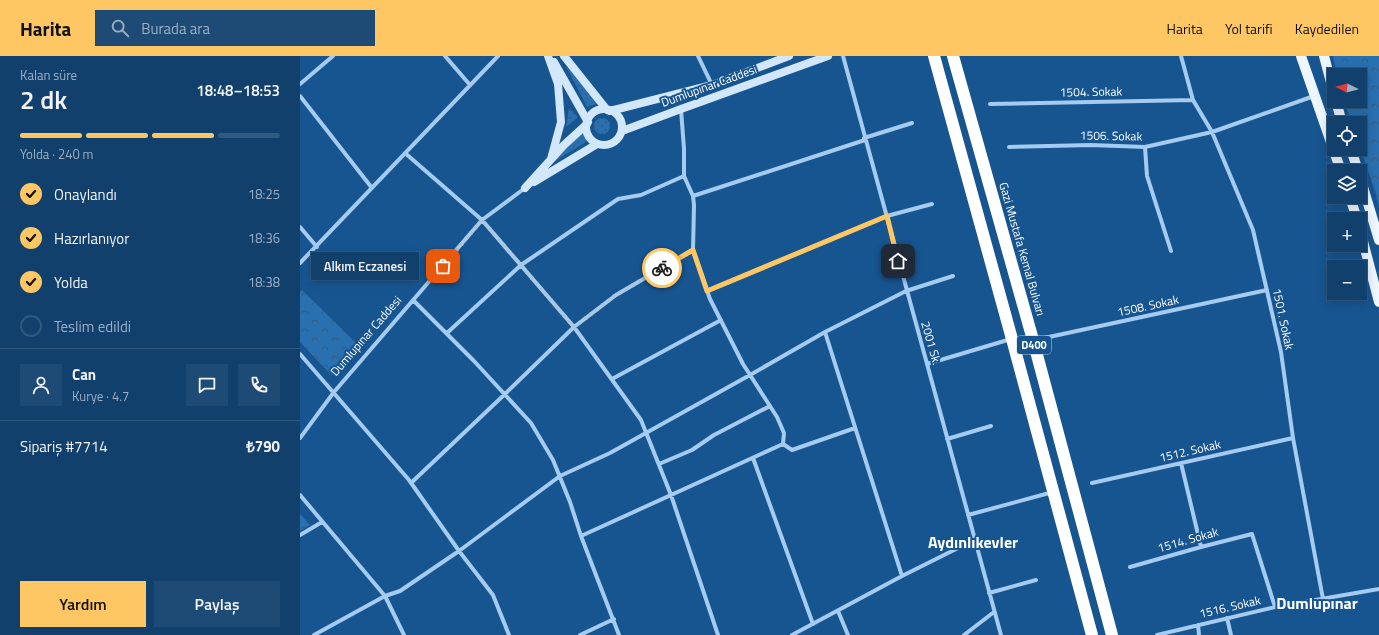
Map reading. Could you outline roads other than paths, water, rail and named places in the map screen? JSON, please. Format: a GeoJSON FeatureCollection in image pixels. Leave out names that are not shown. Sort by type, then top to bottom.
{"type":"FeatureCollection","features":[{"type":"Feature","properties":{"kind":"highway","name":"D400"},"geometry":{"type":"LineString","coordinates":[[934,56],[1092,635]]}},
{"type":"Feature","properties":{"kind":"highway","name":"Gazi Mustafa Kemal Bulvarı"},"geometry":{"type":"LineString","coordinates":[[954,57],[1033,340],[1112,635]]}},
{"type":"Feature","properties":{"kind":"main road"},"geometry":{"type":"LineString","coordinates":[[1301,56],[1338,164]]}},
{"type":"Feature","properties":{"kind":"main road"},"geometry":{"type":"LineString","coordinates":[[1324,56],[1327,68]]}},
{"type":"Feature","properties":{"kind":"main road"},"geometry":{"type":"LineString","coordinates":[[1367,200],[1379,240]]}},
{"type":"Feature","properties":{"kind":"main road"},"geometry":{"type":"LineString","coordinates":[[1366,252],[1379,302]]}},
{"type":"Feature","properties":{"kind":"street"},"geometry":{"type":"LineString","coordinates":[[300,84],[333,56]]}},
{"type":"Feature","properties":{"kind":"street"},"geometry":{"type":"LineString","coordinates":[[446,56],[470,85]]}},
{"type":"Feature","properties":{"kind":"street"},"geometry":{"type":"LineString","coordinates":[[300,263],[498,56]]}},
{"type":"Feature","properties":{"kind":"street"},"geometry":{"type":"LineString","coordinates":[[549,56],[587,123],[590,137],[597,144],[604,145],[615,142],[622,131],[619,117],[609,110],[564,56]]}},
{"type":"Feature","properties":{"kind":"street"},"geometry":{"type":"LineString","coordinates":[[549,56],[558,84],[561,122],[551,159]]}},
{"type":"Feature","properties":{"kind":"street"},"geometry":{"type":"LineString","coordinates":[[698,56],[712,85]]}},
{"type":"Feature","properties":{"kind":"street","name":"Dumlupınar Caddesi"},"geometry":{"type":"LineString","coordinates":[[609,110],[712,85],[789,56]]}},
{"type":"Feature","properties":{"kind":"street","name":"Dumlupınar Caddesi"},"geometry":{"type":"LineString","coordinates":[[622,131],[828,56]]}},
{"type":"Feature","properties":{"kind":"street","name":"2001 Sk."},"geometry":{"type":"LineString","coordinates":[[843,56],[864,139],[887,216],[906,291],[1001,635]]}},
{"type":"Feature","properties":{"kind":"street","name":"1501. Sokak"},"geometry":{"type":"LineString","coordinates":[[1181,56],[1193,100],[1212,132],[1253,230],[1281,352],[1293,438],[1323,599]]}},
{"type":"Feature","properties":{"kind":"street"},"geometry":{"type":"LineString","coordinates":[[300,96],[372,188]]}},
{"type":"Feature","properties":{"kind":"street","name":"1506. Sokak"},"geometry":{"type":"LineString","coordinates":[[1009,147],[1090,145],[1145,147],[1212,132],[1314,96]]}},
{"type":"Feature","properties":{"kind":"street","name":"1504. Sokak"},"geometry":{"type":"LineString","coordinates":[[990,104],[1193,100]]}},
{"type":"Feature","properties":{"kind":"street"},"geometry":{"type":"LineString","coordinates":[[681,109],[684,149],[684,176],[693,196],[693,250],[707,291],[721,320],[743,364],[770,406],[784,433],[783,444]]}},
{"type":"Feature","properties":{"kind":"street"},"geometry":{"type":"LineString","coordinates":[[587,123],[594,113],[599,110],[609,110]]}},
{"type":"Feature","properties":{"kind":"street","name":"Dumlupınar Caddesi"},"geometry":{"type":"LineString","coordinates":[[525,188],[564,145],[587,123]]}},
{"type":"Feature","properties":{"kind":"street"},"geometry":{"type":"LineString","coordinates":[[693,196],[912,123]]}},
{"type":"Feature","properties":{"kind":"street","name":"Dumlupınar Caddesi"},"geometry":{"type":"LineString","coordinates":[[300,438],[334,392],[482,220],[525,188],[597,144]]}},
{"type":"Feature","properties":{"kind":"street"},"geometry":{"type":"LineString","coordinates":[[1145,147],[1147,176],[1171,252]]}},
{"type":"Feature","properties":{"kind":"street"},"geometry":{"type":"LineString","coordinates":[[405,153],[482,220],[574,327],[641,420],[671,495],[718,635]]}},
{"type":"Feature","properties":{"kind":"street"},"geometry":{"type":"LineString","coordinates":[[446,333],[521,265],[618,199],[641,195],[684,176]]}},
{"type":"Feature","properties":{"kind":"street"},"geometry":{"type":"LineString","coordinates":[[707,291],[887,216],[932,204]]}},
{"type":"Feature","properties":{"kind":"street"},"geometry":{"type":"LineString","coordinates":[[300,227],[317,246]]}},
{"type":"Feature","properties":{"kind":"street"},"geometry":{"type":"LineString","coordinates":[[411,483],[574,327],[616,295],[693,250]]}},
{"type":"Feature","properties":{"kind":"street"},"geometry":{"type":"LineString","coordinates":[[317,634],[385,596],[400,591],[560,476],[610,452],[825,332],[906,291],[953,276]]}},
{"type":"Feature","properties":{"kind":"street","name":"1508. Sokak"},"geometry":{"type":"LineString","coordinates":[[1033,340],[1267,290]]}},
{"type":"Feature","properties":{"kind":"street"},"geometry":{"type":"LineString","coordinates":[[413,300],[505,394],[531,423],[553,460],[560,476],[619,635]]}},
{"type":"Feature","properties":{"kind":"street"},"geometry":{"type":"LineString","coordinates":[[612,379],[721,320]]}},
{"type":"Feature","properties":{"kind":"street"},"geometry":{"type":"LineString","coordinates":[[825,332],[902,576]]}},
{"type":"Feature","properties":{"kind":"street"},"geometry":{"type":"LineString","coordinates":[[927,364],[1012,339]]}},
{"type":"Feature","properties":{"kind":"street"},"geometry":{"type":"LineString","coordinates":[[300,354],[411,483],[493,595],[509,635]]}},
{"type":"Feature","properties":{"kind":"street"},"geometry":{"type":"LineString","coordinates":[[659,464],[692,450],[714,435],[770,406]]}},
{"type":"Feature","properties":{"kind":"street"},"geometry":{"type":"LineString","coordinates":[[947,439],[991,426]]}},
{"type":"Feature","properties":{"kind":"street"},"geometry":{"type":"LineString","coordinates":[[783,444],[792,450],[855,428]]}},
{"type":"Feature","properties":{"kind":"street","name":"1512. Sokak"},"geometry":{"type":"LineString","coordinates":[[1092,484],[1293,438]]}},
{"type":"Feature","properties":{"kind":"street"},"geometry":{"type":"LineString","coordinates":[[581,536],[783,444]]}},
{"type":"Feature","properties":{"kind":"street"},"geometry":{"type":"LineString","coordinates":[[753,458],[813,624]]}},
{"type":"Feature","properties":{"kind":"street"},"geometry":{"type":"LineString","coordinates":[[1181,463],[1201,547]]}},
{"type":"Feature","properties":{"kind":"street"},"geometry":{"type":"LineString","coordinates":[[968,514],[1053,492]]}},
{"type":"Feature","properties":{"kind":"street"},"geometry":{"type":"LineString","coordinates":[[300,495],[385,596],[404,635]]}},
{"type":"Feature","properties":{"kind":"street"},"geometry":{"type":"LineString","coordinates":[[300,535],[322,522]]}},
{"type":"Feature","properties":{"kind":"street","name":"1514. Sokak"},"geometry":{"type":"LineString","coordinates":[[1130,567],[1252,534],[1275,607]]}},
{"type":"Feature","properties":{"kind":"street"},"geometry":{"type":"LineString","coordinates":[[792,635],[902,576],[974,540]]}},
{"type":"Feature","properties":{"kind":"street"},"geometry":{"type":"LineString","coordinates":[[989,593],[1036,580]]}},
{"type":"Feature","properties":{"kind":"street","name":"1516. Sokak"},"geometry":{"type":"LineString","coordinates":[[1157,635],[1275,607],[1379,589]]}},
{"type":"Feature","properties":{"kind":"street"},"geometry":{"type":"LineString","coordinates":[[838,611],[848,635]]}},
{"type":"Feature","properties":{"kind":"street"},"geometry":{"type":"LineString","coordinates":[[964,635],[994,612]]}},
{"type":"Feature","properties":{"kind":"street"},"geometry":{"type":"LineString","coordinates":[[1227,618],[1231,635]]}},
{"type":"Feature","properties":{"kind":"street"},"geometry":{"type":"LineString","coordinates":[[580,635],[614,619]]}},
{"type":"Feature","properties":{"kind":"street"},"geometry":{"type":"LineString","coordinates":[[1198,625],[1199,635]]}},
{"type":"Feature","properties":{"kind":"place","name":"Alkım Eczanesi"},"geometry":{"type":"Point","coordinates":[443,266]}},
{"type":"Feature","properties":{"kind":"district","name":"Aydınlıkevler"},"geometry":{"type":"Point","coordinates":[973,542]}},
{"type":"Feature","properties":{"kind":"district","name":"Dumlupınar"},"geometry":{"type":"Point","coordinates":[1317,603]}}]}
